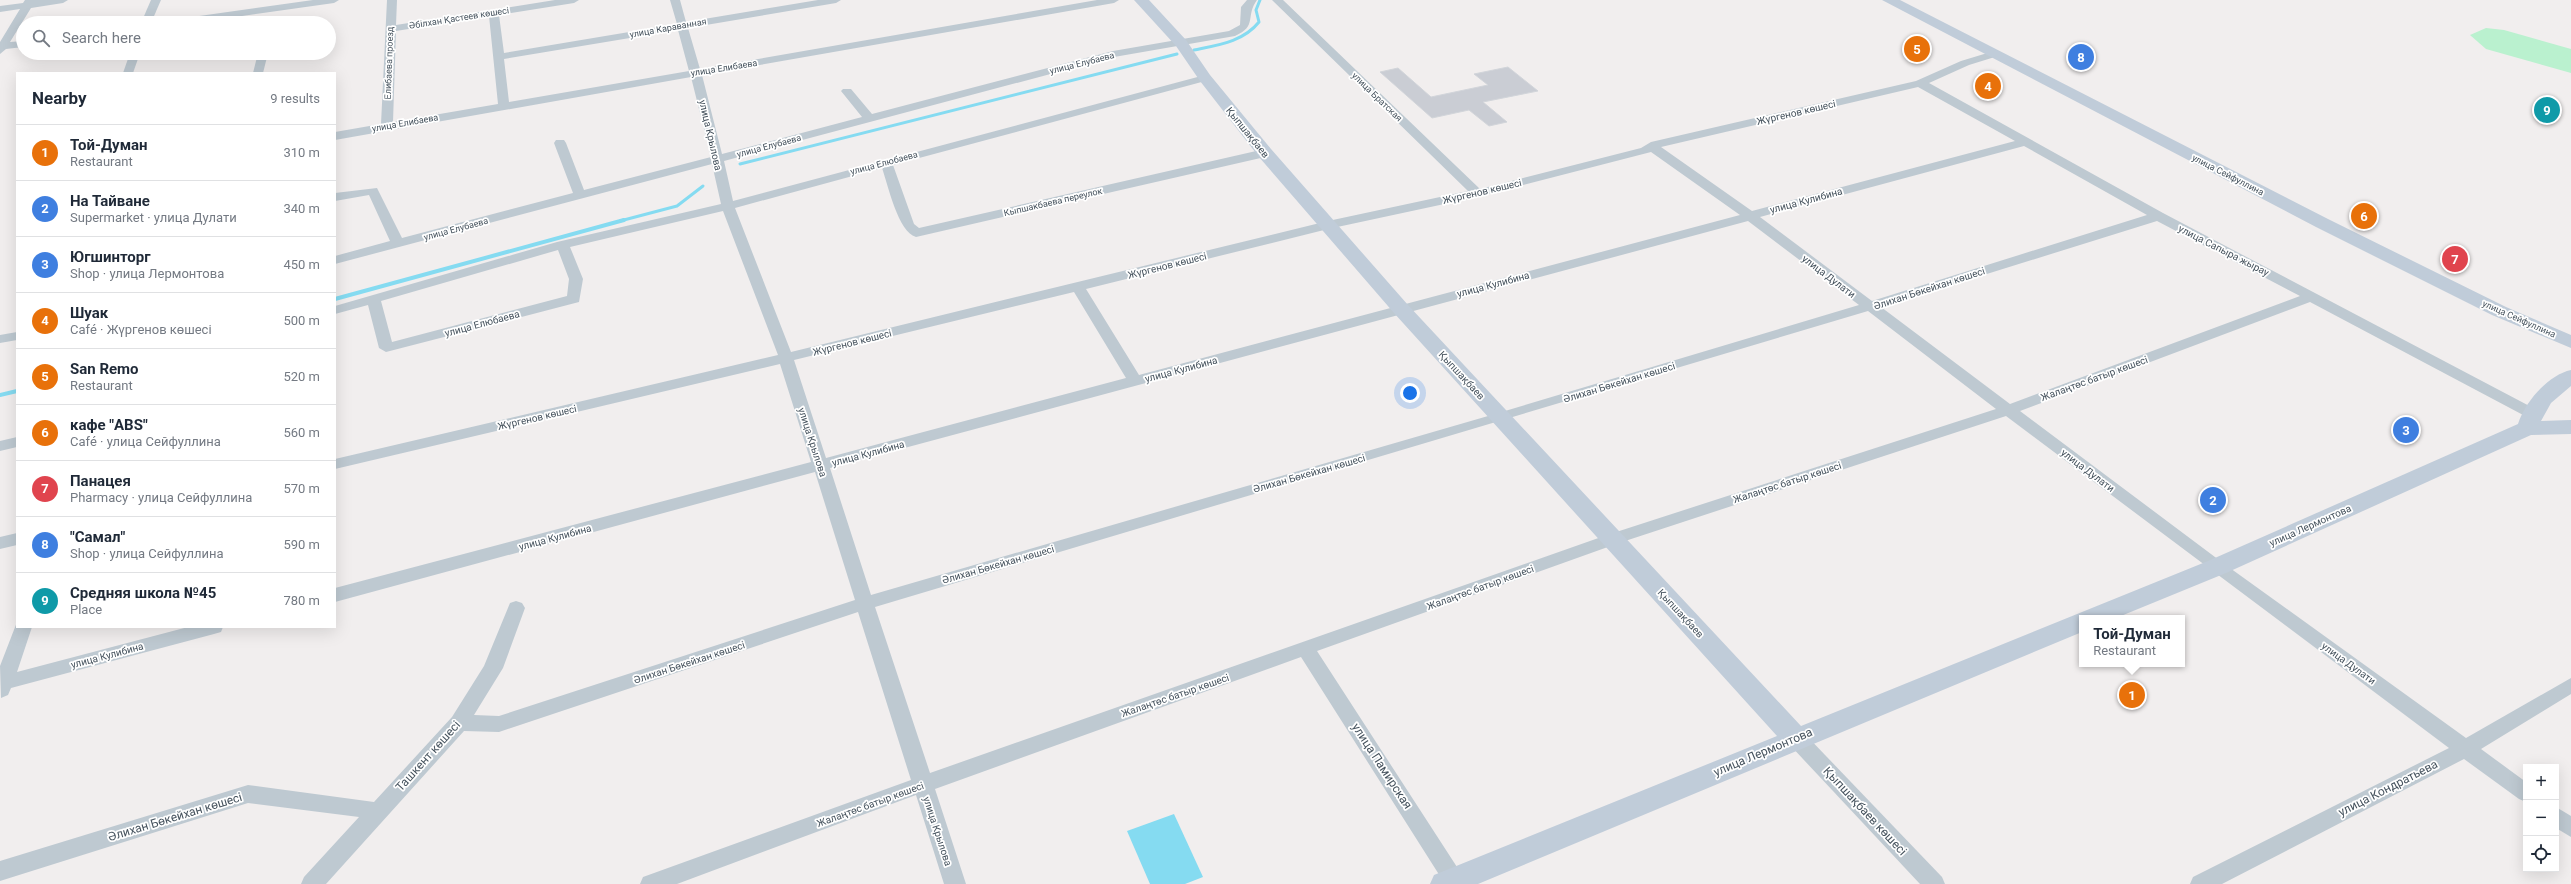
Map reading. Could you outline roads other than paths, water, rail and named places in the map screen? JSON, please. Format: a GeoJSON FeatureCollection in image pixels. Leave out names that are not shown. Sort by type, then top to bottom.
{"type":"FeatureCollection","features":[{"type":"Feature","properties":{"kind":"street"},"geometry":{"type":"LineString","coordinates":[[0,9],[28,2],[63,0]]}},
{"type":"Feature","properties":{"kind":"street"},"geometry":{"type":"LineString","coordinates":[[149,16],[156,0]]}},
{"type":"Feature","properties":{"kind":"street"},"geometry":{"type":"LineString","coordinates":[[225,16],[334,0]]}},
{"type":"Feature","properties":{"kind":"street","name":"Елибаева проезд"},"geometry":{"type":"LineString","coordinates":[[387,126],[392,0]]}},
{"type":"Feature","properties":{"kind":"street","name":"Әбілхан Қастеев көшесі"},"geometry":{"type":"LineString","coordinates":[[391,29],[574,0]]}},
{"type":"Feature","properties":{"kind":"street","name":"улица Крылова"},"geometry":{"type":"LineString","coordinates":[[675,0],[707,114],[728,206],[786,358],[955,884]]}},
{"type":"Feature","properties":{"kind":"street","name":"улица Караванная"},"geometry":{"type":"LineString","coordinates":[[499,57],[836,0]]}},
{"type":"Feature","properties":{"kind":"street","name":"улица Елибаева"},"geometry":{"type":"LineString","coordinates":[[336,136],[694,72],[798,56],[1114,0]]}},
{"type":"Feature","properties":{"kind":"street","name":"Қыпшақбаев"},"geometry":{"type":"LineString","coordinates":[[1141,0],[1181,43],[1205,78],[1265,154],[1401,309],[1796,738]]}},
{"type":"Feature","properties":{"kind":"street","name":"улица Елубаева"},"geometry":{"type":"LineString","coordinates":[[336,260],[1113,54],[1231,34],[1243,29],[1247,23],[1246,8],[1252,0]]}},
{"type":"Feature","properties":{"kind":"street","name":"улица Братская"},"geometry":{"type":"LineString","coordinates":[[1277,0],[1477,194]]}},
{"type":"Feature","properties":{"kind":"street","name":"улица Сейфуллина"},"geometry":{"type":"LineString","coordinates":[[1889,0],[2328,226],[2499,312],[2571,342]]}},
{"type":"Feature","properties":{"kind":"street"},"geometry":{"type":"LineString","coordinates":[[20,16],[28,2]]}},
{"type":"Feature","properties":{"kind":"street"},"geometry":{"type":"LineString","coordinates":[[271,16],[272,10]]}},
{"type":"Feature","properties":{"kind":"street"},"geometry":{"type":"LineString","coordinates":[[494,13],[504,106]]}},
{"type":"Feature","properties":{"kind":"street"},"geometry":{"type":"LineString","coordinates":[[1,48],[16,22]]}},
{"type":"Feature","properties":{"kind":"street"},"geometry":{"type":"LineString","coordinates":[[1,48],[16,45]]}},
{"type":"Feature","properties":{"kind":"street","name":"Жүргенов көшесі"},"geometry":{"type":"LineString","coordinates":[[336,464],[786,358],[1328,225],[1477,194],[1645,151],[1652,146],[1920,82],[1965,63],[1994,54]]}},
{"type":"Feature","properties":{"kind":"street"},"geometry":{"type":"LineString","coordinates":[[128,72],[133,60]]}},
{"type":"Feature","properties":{"kind":"street"},"geometry":{"type":"LineString","coordinates":[[258,72],[261,60]]}},
{"type":"Feature","properties":{"kind":"street","name":"улица Елюбаева"},"geometry":{"type":"LineString","coordinates":[[336,310],[562,245],[728,206],[1205,78]]}},
{"type":"Feature","properties":{"kind":"street","name":"улица Сапыра жырау"},"geometry":{"type":"LineString","coordinates":[[1920,82],[2158,216],[2311,297],[2530,420]]}},
{"type":"Feature","properties":{"kind":"street"},"geometry":{"type":"LineString","coordinates":[[847,91],[870,119]]}},
{"type":"Feature","properties":{"kind":"street","name":"улица Кулибина"},"geometry":{"type":"LineString","coordinates":[[336,595],[1135,382],[1749,215],[2026,142]]}},
{"type":"Feature","properties":{"kind":"street"},"geometry":{"type":"LineString","coordinates":[[560,143],[580,196]]}},
{"type":"Feature","properties":{"kind":"street","name":"улица Дулати"},"geometry":{"type":"LineString","coordinates":[[1652,146],[1749,215],[2217,567],[2467,748],[2523,791]]}},
{"type":"Feature","properties":{"kind":"street","name":"Кыпшакбаева переулок"},"geometry":{"type":"LineString","coordinates":[[886,163],[908,225],[916,233],[1265,154]]}},
{"type":"Feature","properties":{"kind":"street"},"geometry":{"type":"LineString","coordinates":[[336,197],[373,191],[398,244]]}},
{"type":"Feature","properties":{"kind":"street","name":"Әлихан Бөкейхан көшесі"},"geometry":{"type":"LineString","coordinates":[[459,723],[499,724],[864,603],[1501,417],[1870,306],[2158,216]]}},
{"type":"Feature","properties":{"kind":"street","name":"улица Елюбаева"},"geometry":{"type":"LineString","coordinates":[[373,298],[386,348],[574,299],[576,279],[562,245]]}},
{"type":"Feature","properties":{"kind":"street"},"geometry":{"type":"LineString","coordinates":[[1078,287],[1135,382]]}},
{"type":"Feature","properties":{"kind":"street","name":"Жалаңтөс батыр көшесі"},"geometry":{"type":"LineString","coordinates":[[651,884],[923,784],[1613,539],[2008,410],[2311,297]]}},
{"type":"Feature","properties":{"kind":"street"},"geometry":{"type":"LineString","coordinates":[[0,339],[16,336]]}},
{"type":"Feature","properties":{"kind":"street"},"geometry":{"type":"LineString","coordinates":[[2571,376],[2542,400],[2530,420],[2571,427]]}},
{"type":"Feature","properties":{"kind":"street","name":"улица Лермонтова"},"geometry":{"type":"LineString","coordinates":[[2098,615],[2217,567],[2530,420]]}},
{"type":"Feature","properties":{"kind":"street"},"geometry":{"type":"LineString","coordinates":[[0,446],[16,442]]}},
{"type":"Feature","properties":{"kind":"street"},"geometry":{"type":"LineString","coordinates":[[0,543],[16,539]]}},
{"type":"Feature","properties":{"kind":"street","name":"Ташкент көшесі"},"geometry":{"type":"LineString","coordinates":[[312,884],[459,723],[493,668],[516,608]]}},
{"type":"Feature","properties":{"kind":"street","name":"улица Лермонтова"},"geometry":{"type":"LineString","coordinates":[[1452,883],[1796,738],[2079,623]]}},
{"type":"Feature","properties":{"kind":"street"},"geometry":{"type":"LineString","coordinates":[[1,687],[23,628]]}},
{"type":"Feature","properties":{"kind":"street","name":"улица Кулибина"},"geometry":{"type":"LineString","coordinates":[[1,687],[210,628]]}},
{"type":"Feature","properties":{"kind":"street","name":"улица Памирская"},"geometry":{"type":"LineString","coordinates":[[1306,649],[1452,883]]}},
{"type":"Feature","properties":{"kind":"street","name":"улица Кондратьева"},"geometry":{"type":"LineString","coordinates":[[2201,884],[2467,748],[2571,684]]}},
{"type":"Feature","properties":{"kind":"street","name":"Қыпшақбаев көшесі"},"geometry":{"type":"LineString","coordinates":[[1796,738],[1934,884]]}},
{"type":"Feature","properties":{"kind":"street","name":"Әлихан Бөкейхан көшесі"},"geometry":{"type":"LineString","coordinates":[[0,871],[248,794],[378,811]]}},
{"type":"Feature","properties":{"kind":"street"},"geometry":{"type":"LineString","coordinates":[[2559,818],[2571,828]]}},
{"type":"Feature","properties":{"kind":"water"},"geometry":{"type":"Polygon","coordinates":[[[1174,814],[1203,877],[1185,884],[1150,884],[1127,831],[1174,814]]]}},
{"type":"Feature","properties":{"kind":"waterway"},"geometry":{"type":"LineString","coordinates":[[1194,50],[1230,42],[1253,29],[1259,22],[1256,10],[1260,0]]}},
{"type":"Feature","properties":{"kind":"waterway"},"geometry":{"type":"LineString","coordinates":[[740,164],[1177,54]]}},
{"type":"Feature","properties":{"kind":"waterway"},"geometry":{"type":"LineString","coordinates":[[620,221],[677,206],[703,186]]}},
{"type":"Feature","properties":{"kind":"waterway"},"geometry":{"type":"LineString","coordinates":[[336,299],[624,220]]}},
{"type":"Feature","properties":{"kind":"waterway"},"geometry":{"type":"LineString","coordinates":[[0,395],[16,391]]}},
{"type":"Feature","properties":{"kind":"place","name":"San Remo"},"geometry":{"type":"Point","coordinates":[1917,49]}},
{"type":"Feature","properties":{"kind":"place","name":"\"Самал\""},"geometry":{"type":"Point","coordinates":[2081,57]}},
{"type":"Feature","properties":{"kind":"place","name":"Шуак"},"geometry":{"type":"Point","coordinates":[1988,86]}},
{"type":"Feature","properties":{"kind":"place","name":"Средняя школа №45"},"geometry":{"type":"Point","coordinates":[2547,110]}},
{"type":"Feature","properties":{"kind":"place","name":"кафе \"ABS\""},"geometry":{"type":"Point","coordinates":[2364,216]}},
{"type":"Feature","properties":{"kind":"place","name":"Панацея"},"geometry":{"type":"Point","coordinates":[2455,259]}},
{"type":"Feature","properties":{"kind":"place","name":"Югшинторг"},"geometry":{"type":"Point","coordinates":[2406,430]}},
{"type":"Feature","properties":{"kind":"place","name":"На Тайване"},"geometry":{"type":"Point","coordinates":[2213,500]}},
{"type":"Feature","properties":{"kind":"place","name":"Той-Думан"},"geometry":{"type":"Point","coordinates":[2132,695]}}]}
